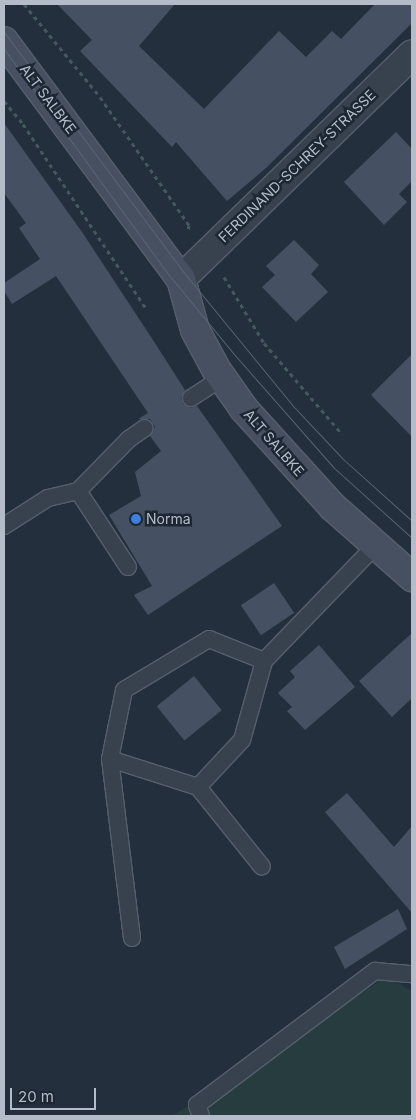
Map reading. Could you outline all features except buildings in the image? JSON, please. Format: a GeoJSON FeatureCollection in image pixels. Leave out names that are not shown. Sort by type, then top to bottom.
{"type":"FeatureCollection","features":[{"type":"Feature","properties":{"kind":"main road","name":"ALT SALBKE"},"geometry":{"type":"LineString","coordinates":[[7,52],[181,279],[195,330],[222,378],[283,454],[376,546],[412,577]]}},
{"type":"Feature","properties":{"kind":"street","name":"FERDINAND-SCHREY-STRASSE"},"geometry":{"type":"LineString","coordinates":[[181,279],[412,54]]}},
{"type":"Feature","properties":{"kind":"lane"},"geometry":{"type":"LineString","coordinates":[[191,398],[222,378]]}},
{"type":"Feature","properties":{"kind":"lane"},"geometry":{"type":"LineString","coordinates":[[4,526],[48,498],[78,491],[129,439],[145,428]]}},
{"type":"Feature","properties":{"kind":"lane"},"geometry":{"type":"LineString","coordinates":[[78,491],[128,567]]}},
{"type":"Feature","properties":{"kind":"lane"},"geometry":{"type":"LineString","coordinates":[[198,787],[242,740],[264,660],[376,546]]}},
{"type":"Feature","properties":{"kind":"lane"},"geometry":{"type":"LineString","coordinates":[[132,938],[110,759],[124,690],[209,639],[264,660]]}},
{"type":"Feature","properties":{"kind":"lane"},"geometry":{"type":"LineString","coordinates":[[110,759],[198,787],[262,867]]}},
{"type":"Feature","properties":{"kind":"lane"},"geometry":{"type":"LineString","coordinates":[[201,1116],[197,1106],[375,971],[412,974]]}},
{"type":"Feature","properties":{"kind":"path"},"geometry":{"type":"LineString","coordinates":[[24,4],[100,97],[188,225],[209,252],[264,343],[342,434]]}},
{"type":"Feature","properties":{"kind":"path"},"geometry":{"type":"LineString","coordinates":[[4,101],[23,124],[145,307]]}},
{"type":"Feature","properties":{"kind":"path"},"geometry":{"type":"LineString","coordinates":[[187,234],[188,225]]}},
{"type":"Feature","properties":{"kind":"green space"},"geometry":{"type":"Polygon","coordinates":[[[386,977],[412,991],[412,1116],[172,1116],[386,977]]]}},
{"type":"Feature","properties":{"kind":"tram line"},"geometry":{"type":"LineString","coordinates":[[4,32],[181,269],[294,407],[343,459],[412,521]]}},
{"type":"Feature","properties":{"kind":"tram line"},"geometry":{"type":"LineString","coordinates":[[4,49],[169,275],[233,353],[333,467],[412,538]]}},
{"type":"Feature","properties":{"kind":"place","name":"Norma"},"geometry":{"type":"Point","coordinates":[136,519]}}]}
